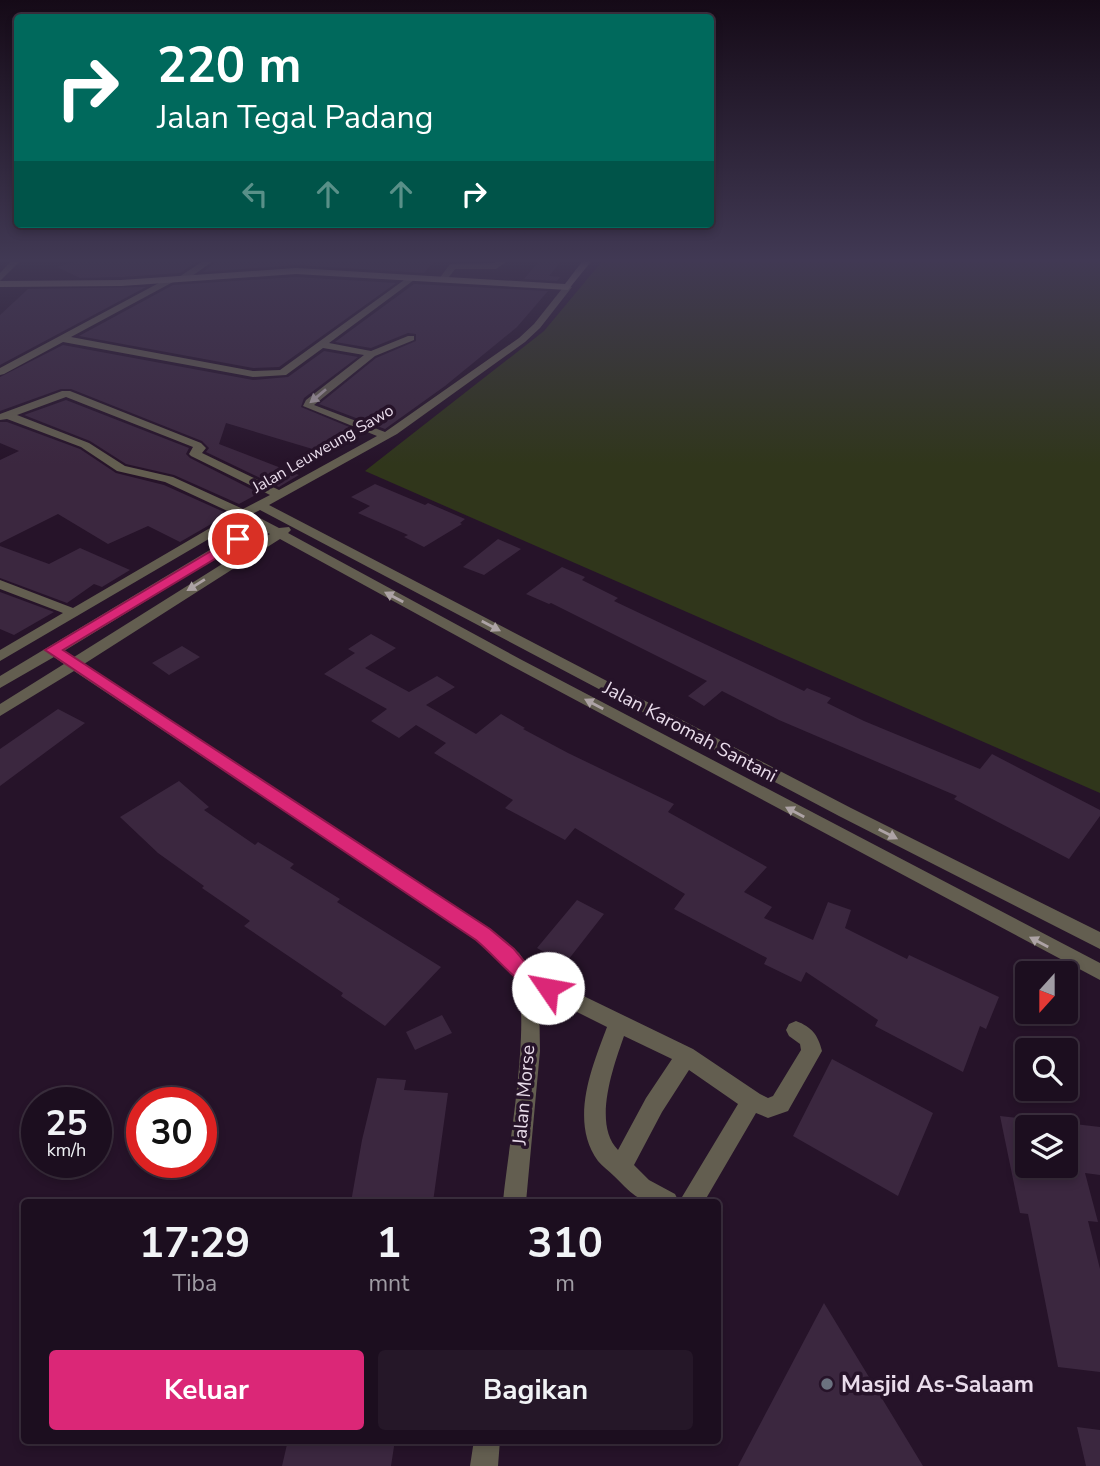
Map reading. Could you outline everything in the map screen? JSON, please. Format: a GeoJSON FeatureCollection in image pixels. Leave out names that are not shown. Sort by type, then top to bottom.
{"type":"FeatureCollection","features":[{"type":"Feature","properties":{"kind":"street"},"geometry":{"type":"LineString","coordinates":[[0,372],[85,327]]}},
{"type":"Feature","properties":{"kind":"street"},"geometry":{"type":"LineString","coordinates":[[64,339],[262,375],[282,373],[347,327]]}},
{"type":"Feature","properties":{"kind":"street","name":"Jalan Leuweung Sawo"},"geometry":{"type":"LineString","coordinates":[[0,656],[278,494],[386,436],[522,340],[535,327]]}},
{"type":"Feature","properties":{"kind":"street"},"geometry":{"type":"LineString","coordinates":[[386,436],[308,406],[372,354],[411,338]]}},
{"type":"Feature","properties":{"kind":"street"},"geometry":{"type":"LineString","coordinates":[[323,345],[372,354]]}},
{"type":"Feature","properties":{"kind":"street"},"geometry":{"type":"LineString","coordinates":[[3,416],[66,393],[197,445],[200,448],[195,454],[278,494]]}},
{"type":"Feature","properties":{"kind":"street","name":"Jalan Karomah Santani"},"geometry":{"type":"LineString","coordinates":[[3,416],[85,445],[121,469],[169,479],[243,514],[829,830],[1100,972]]}},
{"type":"Feature","properties":{"kind":"street","name":"Jalan Karomah Santani"},"geometry":{"type":"LineString","coordinates":[[260,505],[845,812],[1100,941]]}},
{"type":"Feature","properties":{"kind":"street"},"geometry":{"type":"LineString","coordinates":[[0,710],[296,523]]}},
{"type":"Feature","properties":{"kind":"street"},"geometry":{"type":"LineString","coordinates":[[0,684],[261,525]]}},
{"type":"Feature","properties":{"kind":"street"},"geometry":{"type":"LineString","coordinates":[[0,584],[74,613]]}},
{"type":"Feature","properties":{"kind":"street"},"geometry":{"type":"LineString","coordinates":[[515,662],[535,649]]}},
{"type":"Feature","properties":{"kind":"street"},"geometry":{"type":"LineString","coordinates":[[53,650],[70,664],[483,934],[507,955],[525,977],[686,1056],[752,1101],[768,1108],[780,1104],[812,1051],[809,1039],[796,1030]]}},
{"type":"Feature","properties":{"kind":"street"},"geometry":{"type":"LineString","coordinates":[[829,830],[845,812]]}},
{"type":"Feature","properties":{"kind":"street","name":"Jalan Morse"},"geometry":{"type":"LineString","coordinates":[[514,1199],[531,1026],[525,977]]}},
{"type":"Feature","properties":{"kind":"street"},"geometry":{"type":"LineString","coordinates":[[618,1023],[595,1094],[597,1125],[605,1151],[642,1188],[662,1199]]}},
{"type":"Feature","properties":{"kind":"street"},"geometry":{"type":"LineString","coordinates":[[621,1167],[654,1105],[686,1056]]}},
{"type":"Feature","properties":{"kind":"street"},"geometry":{"type":"LineString","coordinates":[[693,1199],[752,1101]]}},
{"type":"Feature","properties":{"kind":"street"},"geometry":{"type":"LineString","coordinates":[[484,1466],[487,1444]]}},
{"type":"Feature","properties":{"kind":"green space"},"geometry":{"type":"Polygon","coordinates":[[[547,327],[1100,327],[1100,793],[365,471],[547,327]]]}},
{"type":"Feature","properties":{"kind":"building"},"geometry":{"type":"Polygon","coordinates":[[[0,327],[70,327],[0,365],[0,327]]]}},
{"type":"Feature","properties":{"kind":"building"},"geometry":{"type":"Polygon","coordinates":[[[95,327],[334,327],[279,367],[253,368],[79,336],[95,327]]]}},
{"type":"Feature","properties":{"kind":"building"},"geometry":{"type":"Polygon","coordinates":[[[355,327],[516,327],[445,386],[385,429],[319,404],[376,358],[416,341],[416,334],[408,333],[371,348],[335,342],[355,327]]]}},
{"type":"Feature","properties":{"kind":"building"},"geometry":{"type":"Polygon","coordinates":[[[63,345],[253,380],[288,377],[324,351],[358,357],[304,398],[301,407],[359,431],[326,453],[226,423],[219,444],[299,475],[279,487],[206,452],[209,448],[202,441],[71,389],[61,389],[0,411],[0,377],[63,345]]]}},
{"type":"Feature","properties":{"kind":"building"},"geometry":{"type":"Polygon","coordinates":[[[66,400],[189,448],[186,454],[190,458],[259,493],[239,504],[174,475],[126,464],[90,441],[24,415],[66,400]]]}},
{"type":"Feature","properties":{"kind":"building"},"geometry":{"type":"Polygon","coordinates":[[[0,422],[7,422],[80,449],[116,473],[164,485],[224,512],[221,514],[225,516],[180,542],[148,526],[108,544],[58,514],[0,543],[0,460],[19,451],[0,443],[0,422]]]}},
{"type":"Feature","properties":{"kind":"building"},"geometry":{"type":"Polygon","coordinates":[[[375,484],[465,519],[460,523],[462,524],[424,547],[404,537],[408,535],[358,513],[370,506],[351,497],[375,484]]]}},
{"type":"Feature","properties":{"kind":"building"},"geometry":{"type":"Polygon","coordinates":[[[498,539],[521,549],[484,575],[463,567],[498,539]]]}},
{"type":"Feature","properties":{"kind":"building"},"geometry":{"type":"Polygon","coordinates":[[[0,546],[49,564],[80,548],[130,570],[102,587],[94,584],[67,603],[0,578],[0,546]]]}},
{"type":"Feature","properties":{"kind":"building"},"geometry":{"type":"Polygon","coordinates":[[[562,567],[585,577],[582,580],[618,598],[614,601],[804,691],[807,688],[831,698],[827,703],[864,721],[980,769],[992,754],[1100,810],[1100,816],[1069,859],[954,799],[957,796],[779,720],[722,691],[704,706],[688,696],[707,681],[551,603],[526,594],[562,567]]]}},
{"type":"Feature","properties":{"kind":"building"},"geometry":{"type":"Polygon","coordinates":[[[0,592],[54,612],[14,635],[0,629],[0,592]]]}},
{"type":"Feature","properties":{"kind":"building"},"geometry":{"type":"Polygon","coordinates":[[[371,634],[396,648],[365,668],[409,692],[437,676],[455,687],[426,705],[476,734],[501,714],[568,753],[674,804],[668,812],[767,867],[744,892],[772,907],[764,918],[813,940],[828,902],[851,910],[845,928],[907,959],[909,955],[999,997],[986,1029],[980,1026],[963,1072],[875,1026],[878,1020],[806,972],[801,982],[764,964],[767,958],[674,909],[685,894],[575,828],[565,840],[505,808],[513,800],[434,753],[446,743],[416,725],[399,738],[371,721],[387,709],[324,674],[355,653],[348,649],[371,634]]]}},
{"type":"Feature","properties":{"kind":"building"},"geometry":{"type":"Polygon","coordinates":[[[182,646],[200,657],[169,675],[152,663],[182,646]]]}},
{"type":"Feature","properties":{"kind":"building"},"geometry":{"type":"Polygon","coordinates":[[[58,709],[85,723],[0,786],[0,749],[58,709]]]}},
{"type":"Feature","properties":{"kind":"building"},"geometry":{"type":"Polygon","coordinates":[[[179,781],[209,807],[204,810],[255,845],[258,842],[294,864],[290,868],[340,899],[337,902],[441,967],[385,1026],[341,996],[343,993],[244,926],[250,921],[158,853],[120,817],[179,781]]]}},
{"type":"Feature","properties":{"kind":"building"},"geometry":{"type":"Polygon","coordinates":[[[577,900],[604,914],[565,964],[537,948],[577,900]]]}},
{"type":"Feature","properties":{"kind":"building"},"geometry":{"type":"Polygon","coordinates":[[[442,1015],[452,1033],[415,1050],[406,1032],[442,1015]]]}},
{"type":"Feature","properties":{"kind":"building"},"geometry":{"type":"Polygon","coordinates":[[[832,1059],[933,1113],[898,1196],[793,1136],[832,1059]]]}},
{"type":"Feature","properties":{"kind":"building"},"geometry":{"type":"Polygon","coordinates":[[[377,1078],[406,1080],[404,1090],[448,1093],[433,1199],[352,1199],[377,1078]]]}},
{"type":"Feature","properties":{"kind":"building"},"geometry":{"type":"Polygon","coordinates":[[[1000,1116],[1015,1118],[1015,1178],[1078,1178],[1078,1124],[1100,1127],[1100,1175],[1085,1173],[1098,1222],[1088,1221],[1100,1269],[1100,1372],[1058,1367],[1028,1214],[1020,1213],[1000,1116]]]}},
{"type":"Feature","properties":{"kind":"building","name":"Masjid As-Salaam"},"geometry":{"type":"Polygon","coordinates":[[[824,1303],[923,1466],[738,1466],[824,1303]]]}},
{"type":"Feature","properties":{"kind":"building"},"geometry":{"type":"Polygon","coordinates":[[[1077,1427],[1100,1430],[1100,1466],[1086,1466],[1077,1427]]]}},
{"type":"Feature","properties":{"kind":"building"},"geometry":{"type":"Polygon","coordinates":[[[287,1444],[394,1444],[391,1466],[282,1466],[287,1444]]]}},
{"type":"Feature","properties":{"kind":"place","name":"Masjid As-Salaam"},"geometry":{"type":"Point","coordinates":[827,1384]}},
{"type":"Feature","properties":{"kind":"route"},"geometry":{"type":"LineString","coordinates":[[238,539],[53,650],[70,664],[483,934],[507,955],[525,977],[548,988]]}}]}
